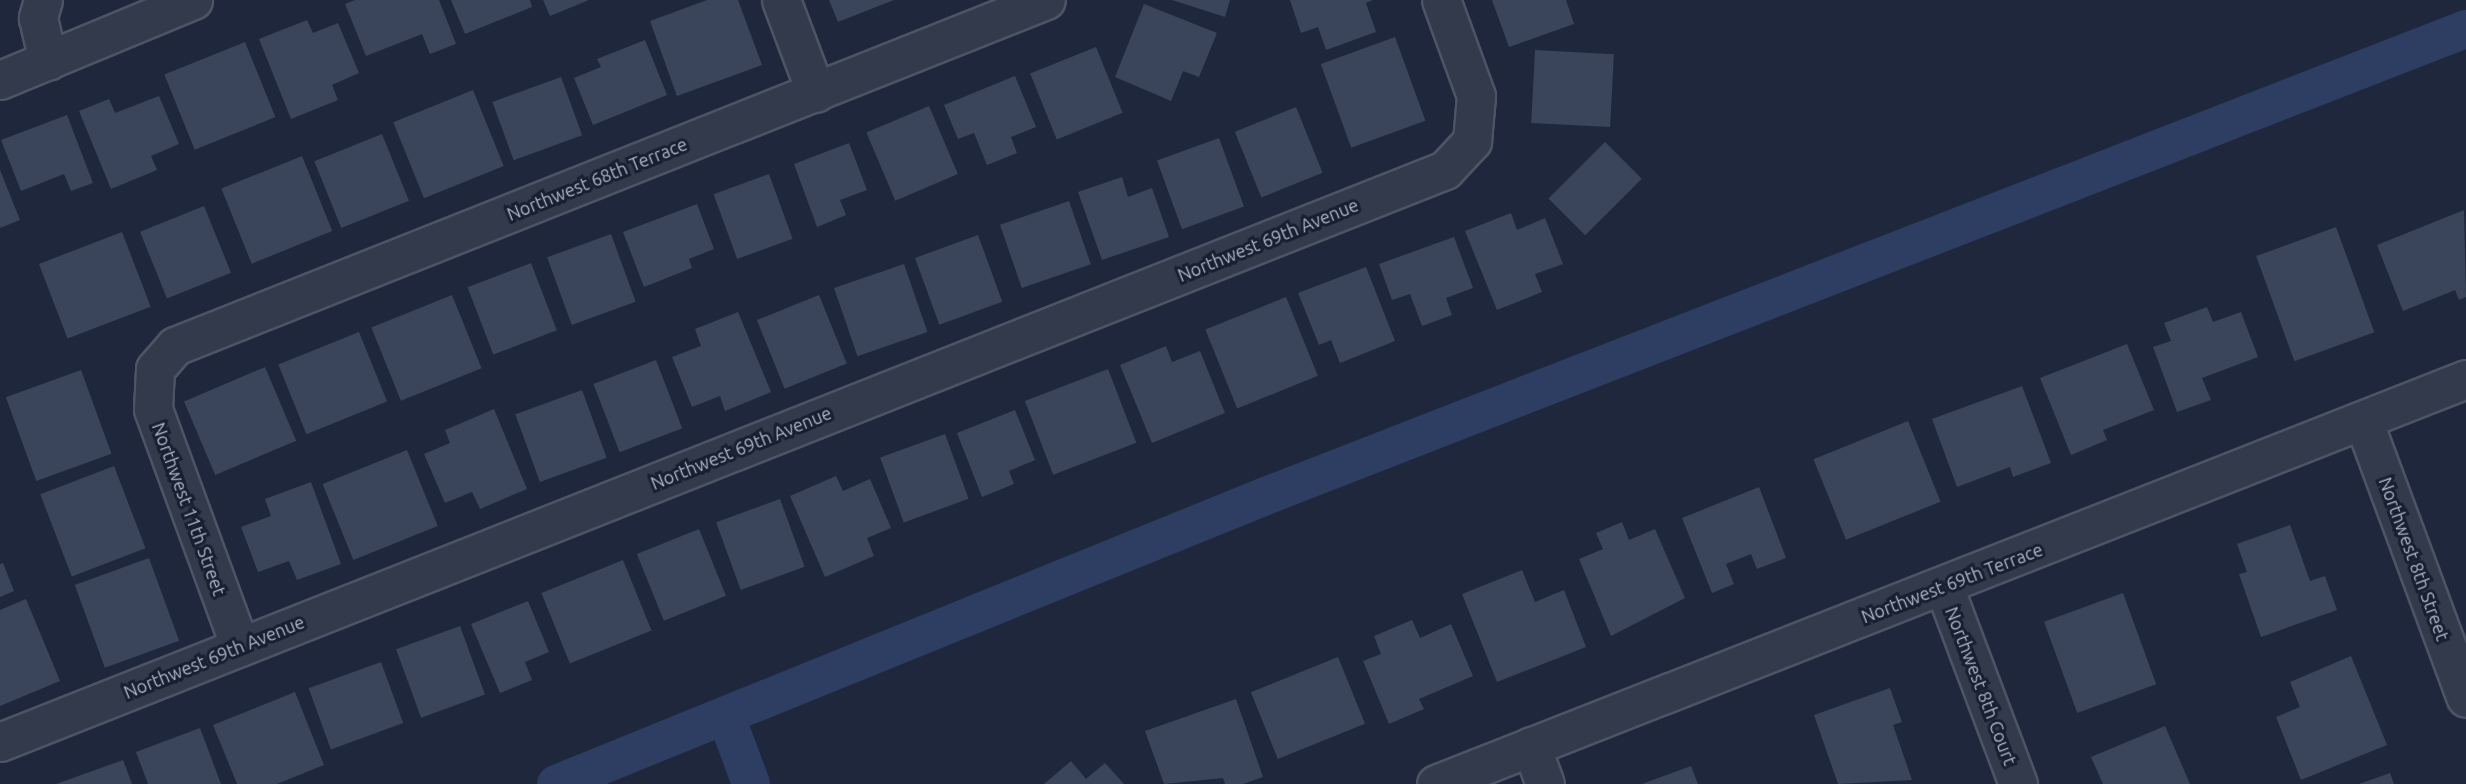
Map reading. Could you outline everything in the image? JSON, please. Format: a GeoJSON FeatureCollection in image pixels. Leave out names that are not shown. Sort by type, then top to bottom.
{"type":"FeatureCollection","features":[{"type":"Feature","properties":{"kind":"street"},"geometry":{"type":"LineString","coordinates":[[43,0],[38,18],[47,61]]}},
{"type":"Feature","properties":{"kind":"street"},"geometry":{"type":"LineString","coordinates":[[0,80],[192,0]]}},
{"type":"Feature","properties":{"kind":"street"},"geometry":{"type":"LineString","coordinates":[[781,0],[816,93]]}},
{"type":"Feature","properties":{"kind":"street","name":"Northwest 68th Terrace"},"geometry":{"type":"LineString","coordinates":[[155,369],[175,346],[1046,0]]}},
{"type":"Feature","properties":{"kind":"street","name":"Northwest 69th Avenue"},"geometry":{"type":"LineString","coordinates":[[0,742],[1445,170],[1472,141],[1476,96],[1441,0]]}},
{"type":"Feature","properties":{"kind":"street","name":"Northwest 11th Street"},"geometry":{"type":"LineString","coordinates":[[155,369],[153,409],[240,647]]}},
{"type":"Feature","properties":{"kind":"street","name":"Northwest 69th Terrace"},"geometry":{"type":"LineString","coordinates":[[1436,784],[1944,587],[2466,379]]}},
{"type":"Feature","properties":{"kind":"street","name":"Northwest 8th Street"},"geometry":{"type":"LineString","coordinates":[[2363,420],[2466,698]]}},
{"type":"Feature","properties":{"kind":"street","name":"Northwest 8th Court"},"geometry":{"type":"LineString","coordinates":[[1944,587],[2018,784]]}},
{"type":"Feature","properties":{"kind":"street"},"geometry":{"type":"LineString","coordinates":[[1531,746],[1545,784]]}},
{"type":"Feature","properties":{"kind":"building"},"geometry":{"type":"Polygon","coordinates":[[[355,0],[439,0],[456,44],[430,54],[422,34],[366,56],[345,4],[355,0]]]}},
{"type":"Feature","properties":{"kind":"building"},"geometry":{"type":"Polygon","coordinates":[[[451,0],[530,0],[532,7],[465,34],[451,0]]]}},
{"type":"Feature","properties":{"kind":"building"},"geometry":{"type":"Polygon","coordinates":[[[543,0],[589,0],[550,16],[543,0]]]}},
{"type":"Feature","properties":{"kind":"building"},"geometry":{"type":"Polygon","coordinates":[[[707,0],[738,0],[762,65],[677,96],[650,21],[707,0]]]}},
{"type":"Feature","properties":{"kind":"building"},"geometry":{"type":"Polygon","coordinates":[[[829,0],[894,0],[838,22],[829,0]]]}},
{"type":"Feature","properties":{"kind":"building"},"geometry":{"type":"Polygon","coordinates":[[[1172,0],[1230,0],[1225,17],[1172,0]]]}},
{"type":"Feature","properties":{"kind":"building"},"geometry":{"type":"Polygon","coordinates":[[[1290,0],[1373,0],[1366,3],[1376,32],[1326,50],[1318,27],[1301,33],[1290,0]]]}},
{"type":"Feature","properties":{"kind":"building"},"geometry":{"type":"Polygon","coordinates":[[[1492,0],[1566,0],[1574,24],[1509,47],[1492,0]]]}},
{"type":"Feature","properties":{"kind":"building"},"geometry":{"type":"Polygon","coordinates":[[[1144,4],[1217,33],[1199,77],[1183,71],[1171,101],[1115,77],[1144,4]]]}},
{"type":"Feature","properties":{"kind":"building"},"geometry":{"type":"Polygon","coordinates":[[[307,20],[313,33],[338,23],[359,73],[332,85],[338,100],[291,119],[259,39],[307,20]]]}},
{"type":"Feature","properties":{"kind":"building"},"geometry":{"type":"Polygon","coordinates":[[[1395,37],[1425,121],[1351,148],[1321,64],[1395,37]]]}},
{"type":"Feature","properties":{"kind":"building"},"geometry":{"type":"Polygon","coordinates":[[[645,40],[667,95],[593,125],[574,78],[601,67],[597,59],[645,40]]]}},
{"type":"Feature","properties":{"kind":"building"},"geometry":{"type":"Polygon","coordinates":[[[245,42],[275,117],[195,150],[164,75],[245,42]]]}},
{"type":"Feature","properties":{"kind":"building"},"geometry":{"type":"Polygon","coordinates":[[[1096,47],[1123,113],[1057,139],[1030,74],[1096,47]]]}},
{"type":"Feature","properties":{"kind":"building"},"geometry":{"type":"Polygon","coordinates":[[[1535,50],[1614,54],[1610,127],[1531,123],[1535,50]]]}},
{"type":"Feature","properties":{"kind":"building"},"geometry":{"type":"Polygon","coordinates":[[[1015,76],[1036,127],[1011,137],[1017,153],[987,165],[974,133],[958,139],[944,105],[1015,76]]]}},
{"type":"Feature","properties":{"kind":"building"},"geometry":{"type":"Polygon","coordinates":[[[561,77],[582,135],[514,160],[492,102],[561,77]]]}},
{"type":"Feature","properties":{"kind":"building"},"geometry":{"type":"Polygon","coordinates":[[[473,90],[504,166],[424,198],[393,122],[473,90]]]}},
{"type":"Feature","properties":{"kind":"building"},"geometry":{"type":"Polygon","coordinates":[[[159,96],[179,144],[151,156],[157,170],[111,189],[79,111],[109,99],[115,113],[159,96]]]}},
{"type":"Feature","properties":{"kind":"building"},"geometry":{"type":"Polygon","coordinates":[[[929,106],[958,174],[895,201],[866,133],[929,106]]]}},
{"type":"Feature","properties":{"kind":"building"},"geometry":{"type":"Polygon","coordinates":[[[1296,107],[1323,173],[1261,198],[1235,132],[1296,107]]]}},
{"type":"Feature","properties":{"kind":"building"},"geometry":{"type":"Polygon","coordinates":[[[67,115],[93,183],[71,191],[64,174],[21,191],[1,140],[67,115]]]}},
{"type":"Feature","properties":{"kind":"building"},"geometry":{"type":"Polygon","coordinates":[[[382,134],[409,201],[341,228],[314,161],[382,134]]]}},
{"type":"Feature","properties":{"kind":"building"},"geometry":{"type":"Polygon","coordinates":[[[1219,138],[1244,207],[1182,229],[1157,161],[1219,138]]]}},
{"type":"Feature","properties":{"kind":"building"},"geometry":{"type":"Polygon","coordinates":[[[1605,142],[1642,179],[1585,235],[1548,199],[1605,142]]]}},
{"type":"Feature","properties":{"kind":"building"},"geometry":{"type":"Polygon","coordinates":[[[849,143],[867,190],[840,200],[846,215],[817,227],[794,164],[849,143]]]}},
{"type":"Feature","properties":{"kind":"building"},"geometry":{"type":"Polygon","coordinates":[[[302,156],[332,231],[252,264],[221,189],[302,156]]]}},
{"type":"Feature","properties":{"kind":"building"},"geometry":{"type":"Polygon","coordinates":[[[0,170],[20,220],[0,228],[0,170]]]}},
{"type":"Feature","properties":{"kind":"building"},"geometry":{"type":"Polygon","coordinates":[[[769,174],[793,239],[737,259],[714,194],[769,174]]]}},
{"type":"Feature","properties":{"kind":"building"},"geometry":{"type":"Polygon","coordinates":[[[1122,177],[1128,197],[1152,188],[1169,237],[1102,260],[1078,192],[1122,177]]]}},
{"type":"Feature","properties":{"kind":"building"},"geometry":{"type":"Polygon","coordinates":[[[1069,201],[1091,264],[1022,288],[1000,225],[1069,201]]]}},
{"type":"Feature","properties":{"kind":"building"},"geometry":{"type":"Polygon","coordinates":[[[697,204],[714,249],[689,259],[692,268],[644,287],[623,232],[697,204]]]}},
{"type":"Feature","properties":{"kind":"building"},"geometry":{"type":"Polygon","coordinates":[[[204,206],[231,273],[167,299],[140,232],[204,206]]]}},
{"type":"Feature","properties":{"kind":"building"},"geometry":{"type":"Polygon","coordinates":[[[2464,210],[2466,297],[2459,300],[2455,290],[2403,311],[2377,245],[2464,210]]]}},
{"type":"Feature","properties":{"kind":"building"},"geometry":{"type":"Polygon","coordinates":[[[1511,213],[1517,230],[1545,218],[1563,264],[1535,274],[1542,292],[1497,310],[1465,231],[1511,213]]]}},
{"type":"Feature","properties":{"kind":"building"},"geometry":{"type":"Polygon","coordinates":[[[2336,227],[2374,332],[2294,361],[2256,256],[2336,227]]]}},
{"type":"Feature","properties":{"kind":"building"},"geometry":{"type":"Polygon","coordinates":[[[122,232],[151,307],[68,339],[39,264],[122,232]]]}},
{"type":"Feature","properties":{"kind":"building"},"geometry":{"type":"Polygon","coordinates":[[[611,234],[636,302],[572,325],[547,257],[611,234]]]}},
{"type":"Feature","properties":{"kind":"building"},"geometry":{"type":"Polygon","coordinates":[[[978,235],[1002,302],[939,325],[915,258],[978,235]]]}},
{"type":"Feature","properties":{"kind":"building"},"geometry":{"type":"Polygon","coordinates":[[[1454,237],[1473,288],[1446,298],[1452,315],[1422,326],[1410,294],[1392,300],[1379,264],[1454,237]]]}},
{"type":"Feature","properties":{"kind":"building"},"geometry":{"type":"Polygon","coordinates":[[[531,263],[557,330],[493,355],[468,287],[531,263]]]}},
{"type":"Feature","properties":{"kind":"building"},"geometry":{"type":"Polygon","coordinates":[[[904,264],[927,332],[857,356],[834,288],[904,264]]]}},
{"type":"Feature","properties":{"kind":"building"},"geometry":{"type":"Polygon","coordinates":[[[1366,267],[1395,341],[1340,363],[1331,340],[1319,345],[1298,293],[1366,267]]]}},
{"type":"Feature","properties":{"kind":"building"},"geometry":{"type":"Polygon","coordinates":[[[452,295],[482,368],[401,401],[371,328],[452,295]]]}},
{"type":"Feature","properties":{"kind":"building"},"geometry":{"type":"Polygon","coordinates":[[[819,295],[847,364],[785,389],[757,320],[819,295]]]}},
{"type":"Feature","properties":{"kind":"building"},"geometry":{"type":"Polygon","coordinates":[[[1286,297],[1318,376],[1237,408],[1205,330],[1286,297]]]}},
{"type":"Feature","properties":{"kind":"building"},"geometry":{"type":"Polygon","coordinates":[[[2207,307],[2213,322],[2241,312],[2258,357],[2202,378],[2211,400],[2177,412],[2153,347],[2171,341],[2164,323],[2207,307]]]}},
{"type":"Feature","properties":{"kind":"building"},"geometry":{"type":"Polygon","coordinates":[[[738,312],[771,392],[725,411],[720,396],[692,407],[672,357],[701,346],[695,329],[738,312]]]}},
{"type":"Feature","properties":{"kind":"building"},"geometry":{"type":"Polygon","coordinates":[[[359,332],[387,402],[306,434],[278,365],[359,332]]]}},
{"type":"Feature","properties":{"kind":"building"},"geometry":{"type":"Polygon","coordinates":[[[2127,344],[2154,410],[2103,430],[2107,440],[2071,455],[2040,378],[2127,344]]]}},
{"type":"Feature","properties":{"kind":"building"},"geometry":{"type":"Polygon","coordinates":[[[1166,346],[1172,362],[1200,351],[1225,413],[1152,443],[1120,365],[1166,346]]]}},
{"type":"Feature","properties":{"kind":"building"},"geometry":{"type":"Polygon","coordinates":[[[656,360],[682,428],[620,452],[593,384],[656,360]]]}},
{"type":"Feature","properties":{"kind":"building"},"geometry":{"type":"Polygon","coordinates":[[[265,367],[296,441],[215,475],[184,401],[265,367]]]}},
{"type":"Feature","properties":{"kind":"building"},"geometry":{"type":"Polygon","coordinates":[[[1108,369],[1136,443],[1053,475],[1025,401],[1108,369]]]}},
{"type":"Feature","properties":{"kind":"building"},"geometry":{"type":"Polygon","coordinates":[[[81,370],[111,454],[36,481],[6,397],[81,370]]]}},
{"type":"Feature","properties":{"kind":"building"},"geometry":{"type":"Polygon","coordinates":[[[2022,386],[2051,463],[2013,477],[2010,467],[1957,487],[1932,419],[2022,386]]]}},
{"type":"Feature","properties":{"kind":"building"},"geometry":{"type":"Polygon","coordinates":[[[582,390],[607,458],[540,482],[515,414],[582,390]]]}},
{"type":"Feature","properties":{"kind":"building"},"geometry":{"type":"Polygon","coordinates":[[[494,409],[527,489],[480,509],[472,492],[445,503],[424,454],[450,443],[445,430],[494,409]]]}},
{"type":"Feature","properties":{"kind":"building"},"geometry":{"type":"Polygon","coordinates":[[[1015,410],[1035,460],[1009,471],[1014,484],[982,497],[957,433],[1015,410]]]}},
{"type":"Feature","properties":{"kind":"building"},"geometry":{"type":"Polygon","coordinates":[[[1908,421],[1941,502],[1846,540],[1813,459],[1908,421]]]}},
{"type":"Feature","properties":{"kind":"building"},"geometry":{"type":"Polygon","coordinates":[[[945,434],[969,499],[904,522],[880,458],[945,434]]]}},
{"type":"Feature","properties":{"kind":"building"},"geometry":{"type":"Polygon","coordinates":[[[407,450],[438,526],[353,560],[323,484],[407,450]]]}},
{"type":"Feature","properties":{"kind":"building"},"geometry":{"type":"Polygon","coordinates":[[[114,466],[146,548],[72,576],[40,494],[114,466]]]}},
{"type":"Feature","properties":{"kind":"building"},"geometry":{"type":"Polygon","coordinates":[[[836,476],[843,491],[870,479],[891,528],[867,538],[874,556],[825,577],[790,496],[836,476]]]}},
{"type":"Feature","properties":{"kind":"building"},"geometry":{"type":"Polygon","coordinates":[[[311,482],[341,564],[297,580],[289,561],[258,572],[241,527],[271,516],[265,499],[311,482]]]}},
{"type":"Feature","properties":{"kind":"building"},"geometry":{"type":"Polygon","coordinates":[[[1759,487],[1786,558],[1757,569],[1751,554],[1726,564],[1734,584],[1712,593],[1682,518],[1759,487]]]}},
{"type":"Feature","properties":{"kind":"building"},"geometry":{"type":"Polygon","coordinates":[[[780,499],[805,567],[741,590],[716,522],[780,499]]]}},
{"type":"Feature","properties":{"kind":"building"},"geometry":{"type":"Polygon","coordinates":[[[1622,522],[1629,540],[1655,529],[1685,598],[1611,636],[1579,559],[1603,549],[1596,533],[1622,522]]]}},
{"type":"Feature","properties":{"kind":"building"},"geometry":{"type":"Polygon","coordinates":[[[2290,525],[2310,581],[2325,576],[2337,610],[2261,637],[2239,574],[2247,572],[2237,544],[2290,525]]]}},
{"type":"Feature","properties":{"kind":"building"},"geometry":{"type":"Polygon","coordinates":[[[699,529],[726,596],[664,621],[637,554],[699,529]]]}},
{"type":"Feature","properties":{"kind":"building"},"geometry":{"type":"Polygon","coordinates":[[[149,558],[179,641],[105,668],[75,585],[149,558]]]}},
{"type":"Feature","properties":{"kind":"building"},"geometry":{"type":"Polygon","coordinates":[[[623,560],[651,630],[570,663],[541,593],[623,560]]]}},
{"type":"Feature","properties":{"kind":"building"},"geometry":{"type":"Polygon","coordinates":[[[3,563],[14,591],[0,597],[0,564],[3,563]]]}},
{"type":"Feature","properties":{"kind":"building"},"geometry":{"type":"Polygon","coordinates":[[[1522,570],[1535,602],[1564,590],[1586,647],[1497,682],[1462,594],[1522,570]]]}},
{"type":"Feature","properties":{"kind":"building"},"geometry":{"type":"Polygon","coordinates":[[[2123,593],[2156,684],[2077,713],[2044,622],[2123,593]]]}},
{"type":"Feature","properties":{"kind":"building"},"geometry":{"type":"Polygon","coordinates":[[[26,599],[60,681],[0,706],[0,610],[26,599]]]}},
{"type":"Feature","properties":{"kind":"building"},"geometry":{"type":"Polygon","coordinates":[[[528,601],[549,652],[525,662],[532,680],[500,693],[471,624],[528,601]]]}},
{"type":"Feature","properties":{"kind":"building"},"geometry":{"type":"Polygon","coordinates":[[[1412,620],[1420,638],[1451,624],[1473,676],[1419,699],[1424,709],[1389,724],[1363,661],[1381,654],[1374,636],[1412,620]]]}},
{"type":"Feature","properties":{"kind":"building"},"geometry":{"type":"Polygon","coordinates":[[[460,626],[485,695],[421,718],[396,649],[460,626]]]}},
{"type":"Feature","properties":{"kind":"building"},"geometry":{"type":"Polygon","coordinates":[[[2351,656],[2387,745],[2301,780],[2276,717],[2300,707],[2290,682],[2351,656]]]}},
{"type":"Feature","properties":{"kind":"building"},"geometry":{"type":"Polygon","coordinates":[[[1338,657],[1365,724],[1278,759],[1251,692],[1338,657]]]}},
{"type":"Feature","properties":{"kind":"building"},"geometry":{"type":"Polygon","coordinates":[[[381,662],[403,723],[331,749],[309,688],[381,662]]]}},
{"type":"Feature","properties":{"kind":"building"},"geometry":{"type":"Polygon","coordinates":[[[1890,688],[1902,722],[1893,725],[1912,780],[1838,784],[1814,715],[1890,688]]]}},
{"type":"Feature","properties":{"kind":"building"},"geometry":{"type":"Polygon","coordinates":[[[295,692],[324,765],[277,784],[237,784],[213,725],[295,692]]]}},
{"type":"Feature","properties":{"kind":"building"},"geometry":{"type":"Polygon","coordinates":[[[1236,699],[1263,777],[1243,784],[1225,784],[1223,778],[1164,784],[1145,731],[1236,699]]]}},
{"type":"Feature","properties":{"kind":"building"},"geometry":{"type":"Polygon","coordinates":[[[2165,726],[2190,784],[2103,784],[2091,757],[2165,726]]]}},
{"type":"Feature","properties":{"kind":"building"},"geometry":{"type":"Polygon","coordinates":[[[200,728],[221,784],[148,784],[136,752],[200,728]]]}},
{"type":"Feature","properties":{"kind":"building"},"geometry":{"type":"Polygon","coordinates":[[[123,760],[132,784],[56,784],[123,760]]]}},
{"type":"Feature","properties":{"kind":"building"},"geometry":{"type":"Polygon","coordinates":[[[1071,761],[1086,779],[1105,763],[1124,784],[1044,784],[1071,761]]]}},
{"type":"Feature","properties":{"kind":"building"},"geometry":{"type":"Polygon","coordinates":[[[1691,766],[1698,784],[1642,784],[1691,766]]]}},
{"type":"Feature","properties":{"kind":"building"},"geometry":{"type":"Polygon","coordinates":[[[2390,773],[2394,784],[2359,784],[2390,773]]]}},
{"type":"Feature","properties":{"kind":"waterway"},"geometry":{"type":"LineString","coordinates":[[556,784],[1263,497],[2466,29]]}},
{"type":"Feature","properties":{"kind":"waterway"},"geometry":{"type":"LineString","coordinates":[[727,719],[751,784]]}}]}
